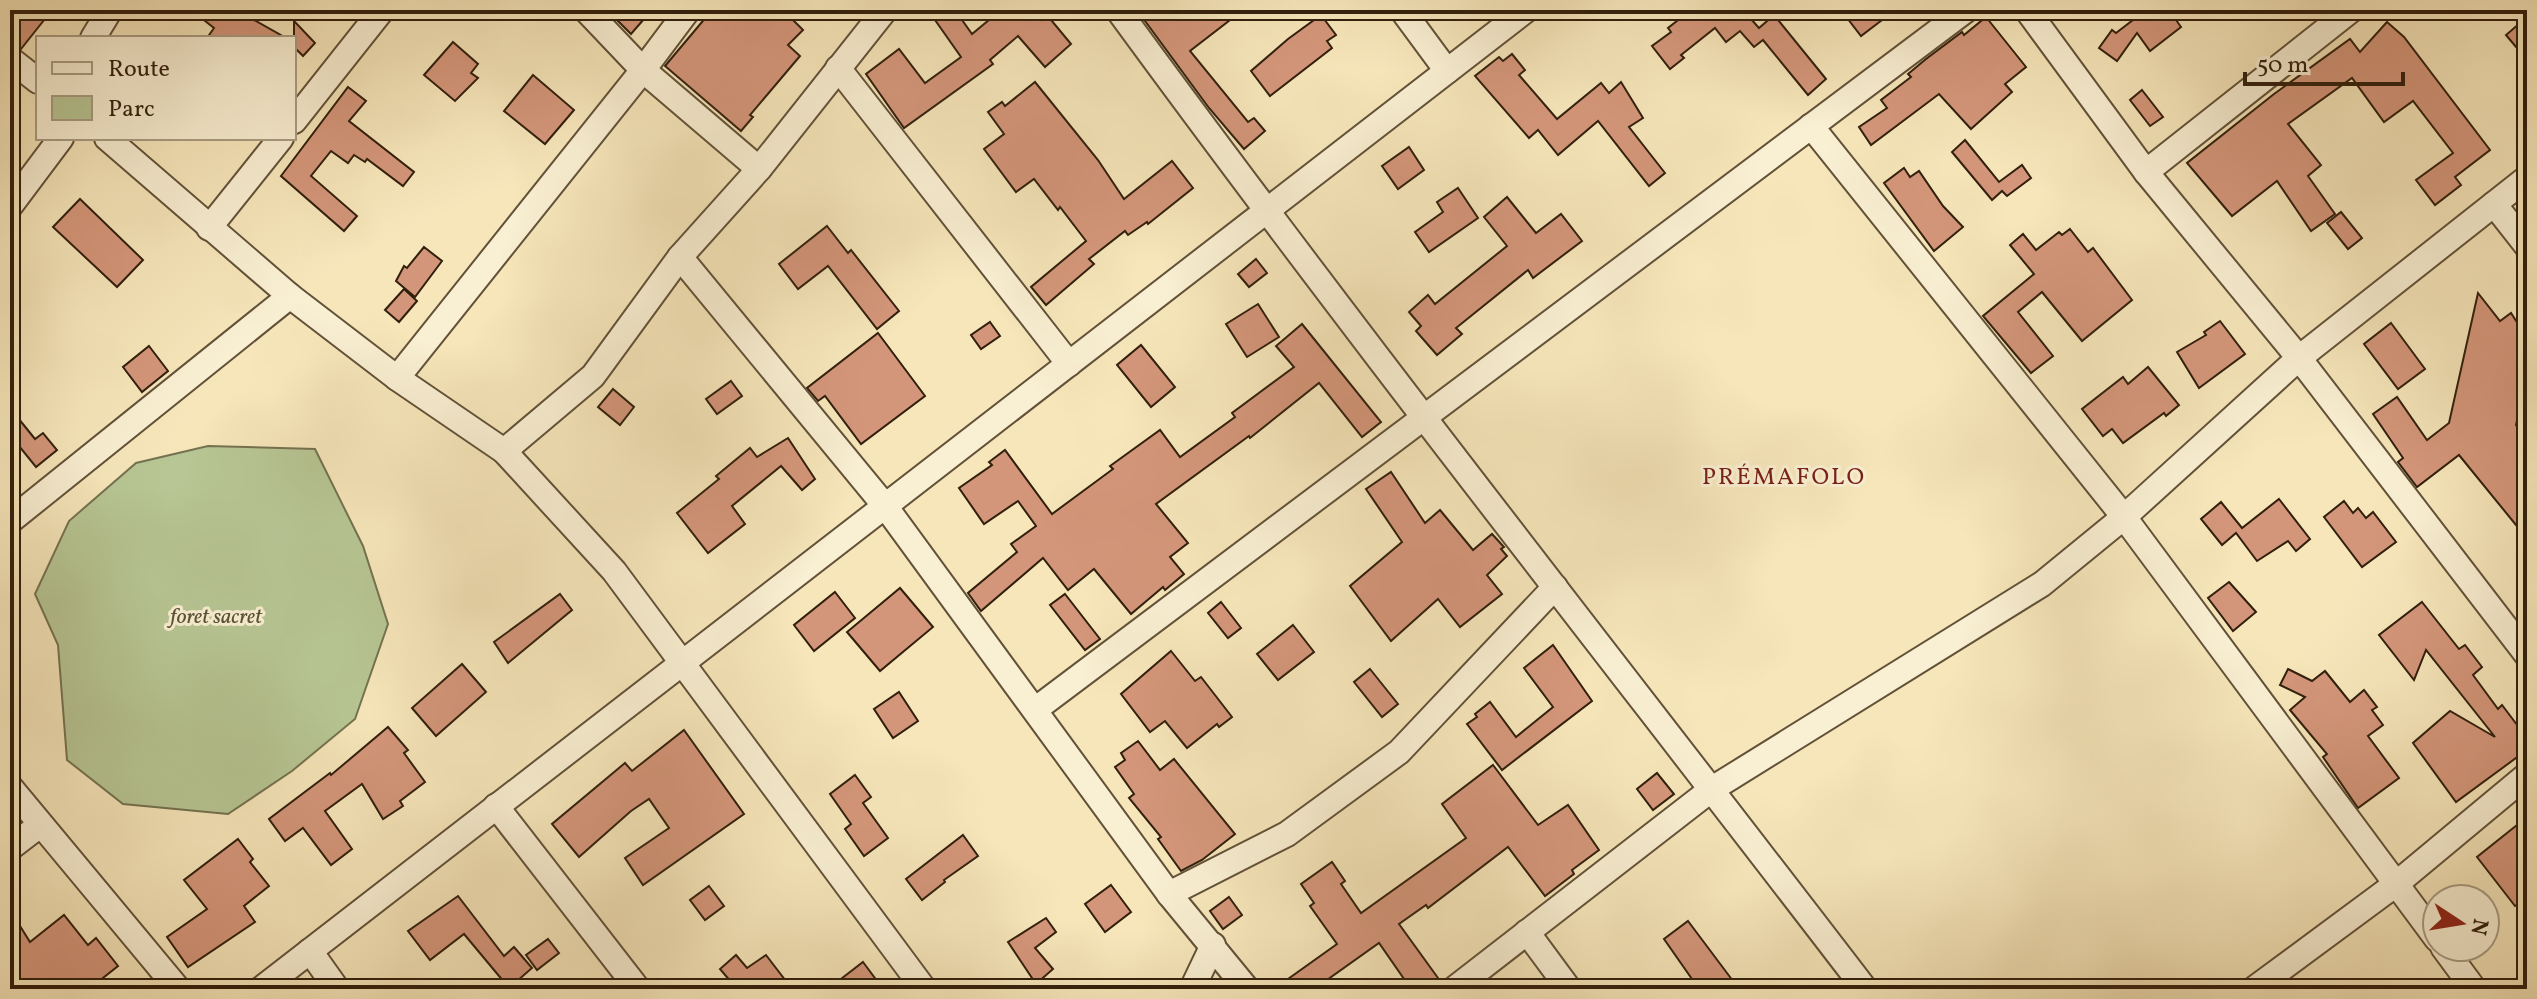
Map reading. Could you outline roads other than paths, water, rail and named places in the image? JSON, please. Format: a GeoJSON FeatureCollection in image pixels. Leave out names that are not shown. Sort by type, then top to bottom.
{"type":"FeatureCollection","features":[{"type":"Feature","properties":{"kind":"street"},"geometry":{"type":"LineString","coordinates":[[94,36],[110,10]]}},
{"type":"Feature","properties":{"kind":"street"},"geometry":{"type":"LineString","coordinates":[[296,118],[382,10]]}},
{"type":"Feature","properties":{"kind":"street"},"geometry":{"type":"LineString","coordinates":[[586,10],[643,70],[759,169]]}},
{"type":"Feature","properties":{"kind":"street"},"geometry":{"type":"LineString","coordinates":[[397,378],[688,10]]}},
{"type":"Feature","properties":{"kind":"street"},"geometry":{"type":"LineString","coordinates":[[504,451],[593,376],[680,257],[759,169],[885,10]]}},
{"type":"Feature","properties":{"kind":"street"},"geometry":{"type":"LineString","coordinates":[[1118,10],[1421,417],[1865,989]]}},
{"type":"Feature","properties":{"kind":"street"},"geometry":{"type":"LineString","coordinates":[[1402,10],[1447,71]]}},
{"type":"Feature","properties":{"kind":"street"},"geometry":{"type":"LineString","coordinates":[[261,989],[1526,10]]}},
{"type":"Feature","properties":{"kind":"street"},"geometry":{"type":"LineString","coordinates":[[1036,709],[1966,10]]}},
{"type":"Feature","properties":{"kind":"street"},"geometry":{"type":"LineString","coordinates":[[2027,10],[2146,172],[2299,358],[2527,655]]}},
{"type":"Feature","properties":{"kind":"street"},"geometry":{"type":"LineString","coordinates":[[2146,172],[2346,12]]}},
{"type":"Feature","properties":{"kind":"street"},"geometry":{"type":"LineString","coordinates":[[10,59],[36,79]]}},
{"type":"Feature","properties":{"kind":"street"},"geometry":{"type":"LineString","coordinates":[[838,68],[1069,364]]}},
{"type":"Feature","properties":{"kind":"street"},"geometry":{"type":"LineString","coordinates":[[1811,126],[2124,517],[2421,918]]}},
{"type":"Feature","properties":{"kind":"street"},"geometry":{"type":"LineString","coordinates":[[10,206],[60,140]]}},
{"type":"Feature","properties":{"kind":"street"},"geometry":{"type":"LineString","coordinates":[[109,140],[290,296],[397,378],[504,451],[614,571],[924,989]]}},
{"type":"Feature","properties":{"kind":"street"},"geometry":{"type":"LineString","coordinates":[[209,228],[279,140]]}},
{"type":"Feature","properties":{"kind":"street"},"geometry":{"type":"LineString","coordinates":[[1454,989],[1712,789],[2042,584],[2124,517],[2299,358],[2527,178]]}},
{"type":"Feature","properties":{"kind":"street"},"geometry":{"type":"LineString","coordinates":[[2494,204],[2527,246]]}},
{"type":"Feature","properties":{"kind":"street"},"geometry":{"type":"LineString","coordinates":[[680,257],[885,506],[1169,894],[1247,989]]}},
{"type":"Feature","properties":{"kind":"street"},"geometry":{"type":"LineString","coordinates":[[10,521],[290,296]]}},
{"type":"Feature","properties":{"kind":"street"},"geometry":{"type":"LineString","coordinates":[[1169,894],[1287,834],[1399,752],[1555,587]]}},
{"type":"Feature","properties":{"kind":"street"},"geometry":{"type":"LineString","coordinates":[[2254,989],[2396,884],[2527,775]]}},
{"type":"Feature","properties":{"kind":"street"},"geometry":{"type":"LineString","coordinates":[[10,787],[178,989]]}},
{"type":"Feature","properties":{"kind":"street"},"geometry":{"type":"LineString","coordinates":[[496,806],[638,989]]}},
{"type":"Feature","properties":{"kind":"street"},"geometry":{"type":"LineString","coordinates":[[10,848],[40,825]]}},
{"type":"Feature","properties":{"kind":"street"},"geometry":{"type":"LineString","coordinates":[[1527,932],[1569,989]]}},
{"type":"Feature","properties":{"kind":"street"},"geometry":{"type":"LineString","coordinates":[[1192,989],[1213,945]]}},
{"type":"Feature","properties":{"kind":"street"},"geometry":{"type":"LineString","coordinates":[[310,951],[337,989]]}},
{"type":"Feature","properties":{"kind":"street"},"geometry":{"type":"LineString","coordinates":[[2455,963],[2474,989]]}},
{"type":"Feature","properties":{"kind":"district","name":"PRÉMAFOLO"},"geometry":{"type":"Point","coordinates":[1784,476]}},
{"type":"Feature","properties":{"kind":"park label","name":"foret sacret"},"geometry":{"type":"Point","coordinates":[216,615]}}]}
